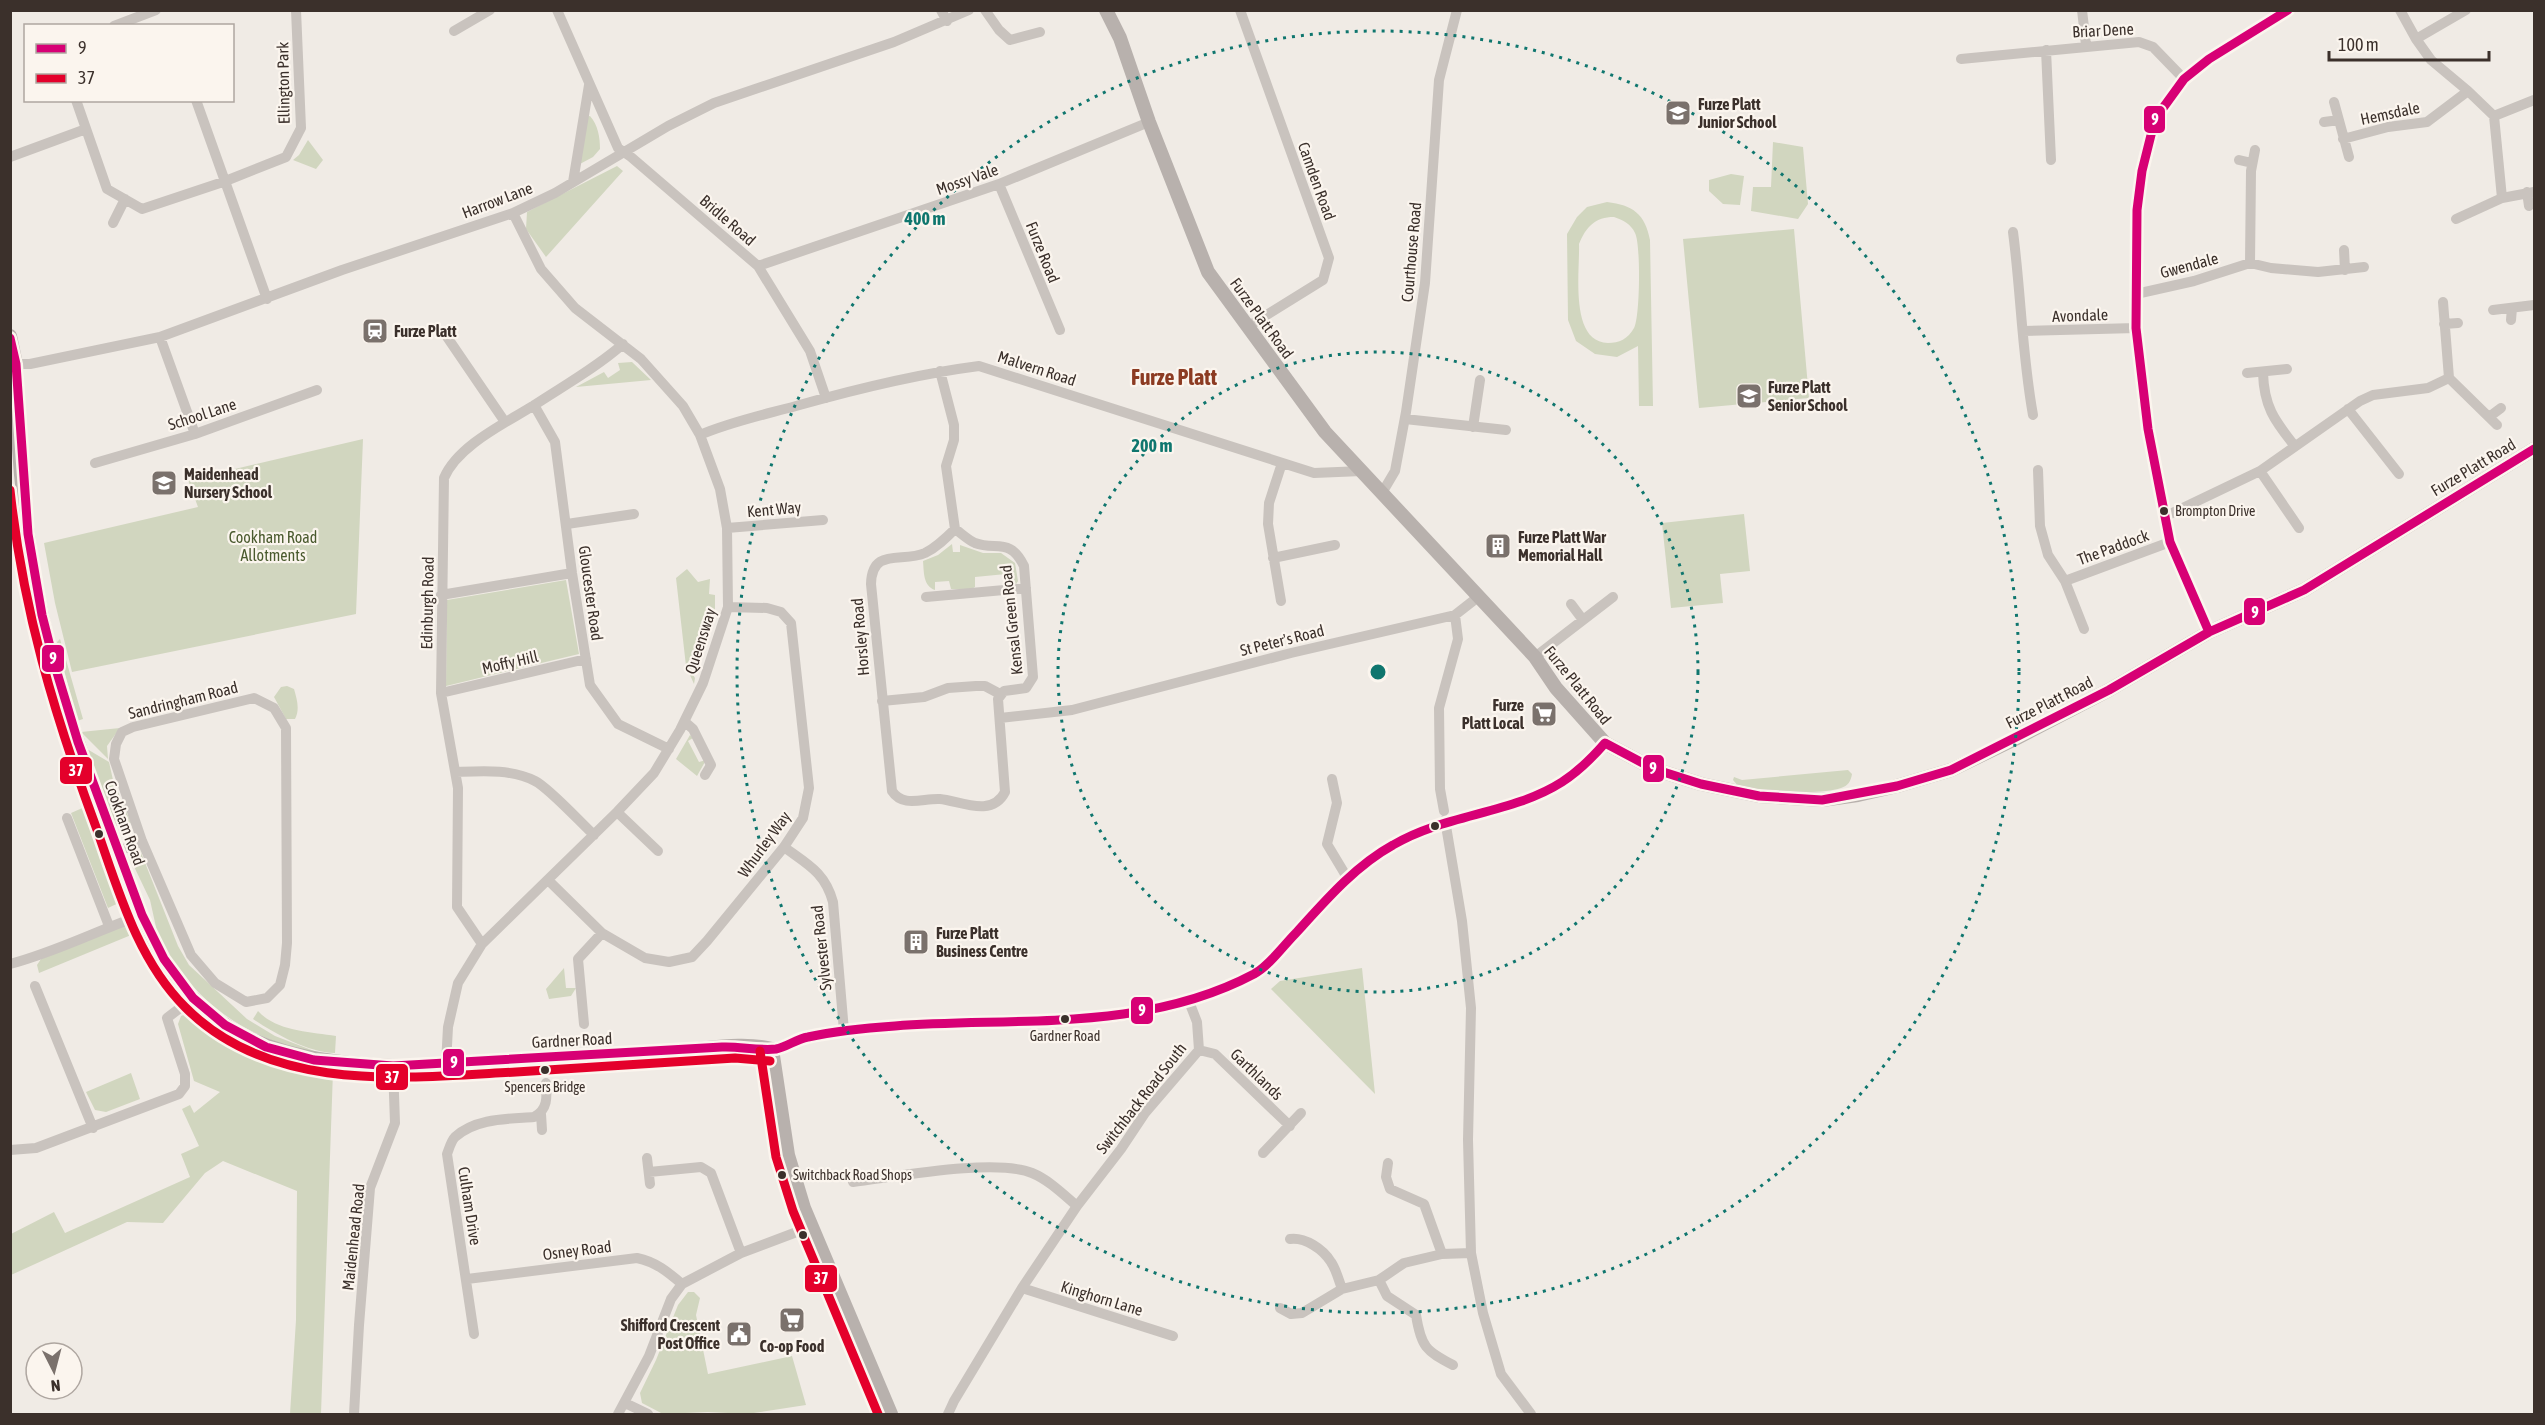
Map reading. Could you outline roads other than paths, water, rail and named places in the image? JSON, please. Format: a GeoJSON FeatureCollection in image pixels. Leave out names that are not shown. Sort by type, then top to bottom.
{"type":"FeatureCollection","features":[{"type":"Feature","properties":{"kind":"main road","name":"Furze Platt Road"},"geometry":{"type":"LineString","coordinates":[[1106,10],[1120,38],[1149,122],[1208,272],[1324,432],[1534,657],[1556,688],[1605,742],[1654,769],[1719,788],[1759,796],[1822,800],[1897,786],[1951,770],[2109,690],[2209,633],[2304,590],[2535,449]]}},
{"type":"Feature","properties":{"kind":"main road","name":"Cookham Road"},"geometry":{"type":"LineString","coordinates":[[10,336],[16,363],[28,534],[42,615],[54,666],[78,742],[142,915],[164,959],[193,998],[225,1025],[266,1047],[314,1060],[347,1063]]}},
{"type":"Feature","properties":{"kind":"main road","name":"Gardner Road"},"geometry":{"type":"LineString","coordinates":[[347,1063],[393,1066],[722,1047],[772,1049]]}},
{"type":"Feature","properties":{"kind":"main road"},"geometry":{"type":"LineString","coordinates":[[772,1049],[788,1155],[810,1227],[891,1414]]}},
{"type":"Feature","properties":{"kind":"street"},"geometry":{"type":"LineString","coordinates":[[119,24],[156,10]]}},
{"type":"Feature","properties":{"kind":"street","name":"Ellington Park"},"geometry":{"type":"LineString","coordinates":[[77,102],[107,189],[142,209],[224,182],[286,157],[301,128],[296,10]]}},
{"type":"Feature","properties":{"kind":"street"},"geometry":{"type":"LineString","coordinates":[[453,31],[490,10]]}},
{"type":"Feature","properties":{"kind":"street","name":"Bridle Road"},"geometry":{"type":"LineString","coordinates":[[557,10],[618,148],[758,266],[810,351],[826,398]]}},
{"type":"Feature","properties":{"kind":"street"},"geometry":{"type":"LineString","coordinates":[[941,10],[947,21]]}},
{"type":"Feature","properties":{"kind":"street","name":"Harrow Lane"},"geometry":{"type":"LineString","coordinates":[[16,363],[30,364],[160,337],[342,270],[513,213],[573,182],[668,126],[714,103],[894,42],[969,10]]}},
{"type":"Feature","properties":{"kind":"street"},"geometry":{"type":"LineString","coordinates":[[985,10],[999,30],[1010,40],[1040,32]]}},
{"type":"Feature","properties":{"kind":"street","name":"Camden Road"},"geometry":{"type":"LineString","coordinates":[[1240,10],[1329,258],[1328,270],[1323,280],[1249,326]]}},
{"type":"Feature","properties":{"kind":"street","name":"Courthouse Road"},"geometry":{"type":"LineString","coordinates":[[1382,493],[1395,471],[1405,419],[1425,283],[1439,80],[1457,10]]}},
{"type":"Feature","properties":{"kind":"street"},"geometry":{"type":"LineString","coordinates":[[2082,10],[2086,45]]}},
{"type":"Feature","properties":{"kind":"street"},"geometry":{"type":"LineString","coordinates":[[2209,633],[2170,542],[2148,429],[2136,328],[2137,210],[2142,171],[2155,120],[2184,79],[2209,59],[2289,10]]}},
{"type":"Feature","properties":{"kind":"street"},"geometry":{"type":"LineString","coordinates":[[2400,10],[2415,39],[2431,60],[2494,116],[2502,198]]}},
{"type":"Feature","properties":{"kind":"street"},"geometry":{"type":"LineString","coordinates":[[2415,39],[2466,10]]}},
{"type":"Feature","properties":{"kind":"street","name":"Briar Dene"},"geometry":{"type":"LineString","coordinates":[[1961,59],[2086,45],[2139,42],[2153,47],[2184,79]]}},
{"type":"Feature","properties":{"kind":"street"},"geometry":{"type":"LineString","coordinates":[[2046,50],[2051,160]]}},
{"type":"Feature","properties":{"kind":"street"},"geometry":{"type":"LineString","coordinates":[[573,182],[589,83]]}},
{"type":"Feature","properties":{"kind":"street","name":"Hemsdale"},"geometry":{"type":"LineString","coordinates":[[2343,139],[2388,127],[2427,122],[2468,91]]}},
{"type":"Feature","properties":{"kind":"street"},"geometry":{"type":"LineString","coordinates":[[2494,116],[2535,100]]}},
{"type":"Feature","properties":{"kind":"street"},"geometry":{"type":"LineString","coordinates":[[197,102],[267,299]]}},
{"type":"Feature","properties":{"kind":"street","name":"Hemsdale"},"geometry":{"type":"LineString","coordinates":[[2334,102],[2349,157]]}},
{"type":"Feature","properties":{"kind":"street","name":"Hemsdale"},"geometry":{"type":"LineString","coordinates":[[2324,122],[2338,120]]}},
{"type":"Feature","properties":{"kind":"street","name":"Mossy Vale"},"geometry":{"type":"LineString","coordinates":[[758,266],[999,184],[1149,122]]}},
{"type":"Feature","properties":{"kind":"street"},"geometry":{"type":"LineString","coordinates":[[10,157],[86,129]]}},
{"type":"Feature","properties":{"kind":"street"},"geometry":{"type":"LineString","coordinates":[[2250,263],[2252,163],[2255,150]]}},
{"type":"Feature","properties":{"kind":"street"},"geometry":{"type":"LineString","coordinates":[[2240,160],[2252,163]]}},
{"type":"Feature","properties":{"kind":"street","name":"Furze Road"},"geometry":{"type":"LineString","coordinates":[[999,184],[1060,330]]}},
{"type":"Feature","properties":{"kind":"street"},"geometry":{"type":"LineString","coordinates":[[2460,212],[2502,198],[2531,192],[2529,206]]}},
{"type":"Feature","properties":{"kind":"street"},"geometry":{"type":"LineString","coordinates":[[113,223],[125,199]]}},
{"type":"Feature","properties":{"kind":"street","name":"Queensway"},"geometry":{"type":"LineString","coordinates":[[446,1064],[448,1027],[458,983],[483,944],[654,773],[685,722],[710,665],[728,607],[727,528],[720,489],[699,435],[683,406],[641,359],[575,308],[541,268],[513,213]]}},
{"type":"Feature","properties":{"kind":"street"},"geometry":{"type":"LineString","coordinates":[[2013,232],[2025,373],[2033,415]]}},
{"type":"Feature","properties":{"kind":"street"},"geometry":{"type":"LineString","coordinates":[[2344,250],[2345,270]]}},
{"type":"Feature","properties":{"kind":"street","name":"Gwendale"},"geometry":{"type":"LineString","coordinates":[[2136,294],[2194,281],[2250,263],[2271,268],[2318,272],[2364,267]]}},
{"type":"Feature","properties":{"kind":"street"},"geometry":{"type":"LineString","coordinates":[[2443,302],[2449,378],[2493,421],[2501,408]]}},
{"type":"Feature","properties":{"kind":"street"},"geometry":{"type":"LineString","coordinates":[[2493,310],[2535,305]]}},
{"type":"Feature","properties":{"kind":"street"},"geometry":{"type":"LineString","coordinates":[[2511,320],[2512,308]]}},
{"type":"Feature","properties":{"kind":"street"},"geometry":{"type":"LineString","coordinates":[[2445,324],[2458,323]]}},
{"type":"Feature","properties":{"kind":"street","name":"Avondale"},"geometry":{"type":"LineString","coordinates":[[2023,331],[2136,328]]}},
{"type":"Feature","properties":{"kind":"street"},"geometry":{"type":"LineString","coordinates":[[445,334],[505,422]]}},
{"type":"Feature","properties":{"kind":"street"},"geometry":{"type":"LineString","coordinates":[[160,337],[195,434]]}},
{"type":"Feature","properties":{"kind":"street","name":"Edinburgh Road"},"geometry":{"type":"LineString","coordinates":[[483,944],[457,907],[457,772],[441,693],[444,478],[449,465],[458,456],[505,422],[605,360],[623,344]]}},
{"type":"Feature","properties":{"kind":"street","name":"Malvern Road"},"geometry":{"type":"LineString","coordinates":[[699,435],[718,427],[826,398],[940,371],[979,366],[1314,473],[1362,471]]}},
{"type":"Feature","properties":{"kind":"street"},"geometry":{"type":"LineString","coordinates":[[2247,373],[2287,369]]}},
{"type":"Feature","properties":{"kind":"street"},"geometry":{"type":"LineString","coordinates":[[940,371],[954,425],[954,440],[946,466],[955,529]]}},
{"type":"Feature","properties":{"kind":"street"},"geometry":{"type":"LineString","coordinates":[[2263,373],[2264,394],[2274,420],[2294,446]]}},
{"type":"Feature","properties":{"kind":"street"},"geometry":{"type":"LineString","coordinates":[[2166,516],[2260,471],[2373,394],[2428,388],[2449,378]]}},
{"type":"Feature","properties":{"kind":"street"},"geometry":{"type":"LineString","coordinates":[[1473,426],[1480,380]]}},
{"type":"Feature","properties":{"kind":"street","name":"School Lane"},"geometry":{"type":"LineString","coordinates":[[94,463],[195,434],[317,390]]}},
{"type":"Feature","properties":{"kind":"street","name":"Gloucester Road"},"geometry":{"type":"LineString","coordinates":[[534,405],[555,442],[572,573],[590,685],[618,724],[669,749]]}},
{"type":"Feature","properties":{"kind":"street"},"geometry":{"type":"LineString","coordinates":[[2348,409],[2399,474]]}},
{"type":"Feature","properties":{"kind":"street"},"geometry":{"type":"LineString","coordinates":[[1405,419],[1506,430]]}},
{"type":"Feature","properties":{"kind":"street"},"geometry":{"type":"LineString","coordinates":[[1281,600],[1268,524],[1269,503],[1282,463]]}},
{"type":"Feature","properties":{"kind":"street"},"geometry":{"type":"LineString","coordinates":[[2380,472],[2391,465]]}},
{"type":"Feature","properties":{"kind":"street","name":"The Paddock"},"geometry":{"type":"LineString","coordinates":[[2038,470],[2040,526],[2048,555],[2066,581],[2084,629]]}},
{"type":"Feature","properties":{"kind":"street"},"geometry":{"type":"LineString","coordinates":[[2260,471],[2299,528]]}},
{"type":"Feature","properties":{"kind":"street"},"geometry":{"type":"LineString","coordinates":[[2288,512],[2299,506]]}},
{"type":"Feature","properties":{"kind":"street"},"geometry":{"type":"LineString","coordinates":[[567,524],[634,514]]}},
{"type":"Feature","properties":{"kind":"street","name":"Kent Way"},"geometry":{"type":"LineString","coordinates":[[727,528],[823,520]]}},
{"type":"Feature","properties":{"kind":"street","name":"Kensal Green Road"},"geometry":{"type":"LineString","coordinates":[[895,795],[904,801],[942,799],[965,806],[988,805],[999,800],[1006,787],[1000,694],[1004,691],[1026,688],[1032,680],[1024,566],[1020,557],[1008,548],[975,543],[955,529]]}},
{"type":"Feature","properties":{"kind":"street","name":"Horsley Road"},"geometry":{"type":"LineString","coordinates":[[895,795],[890,786],[871,584],[872,572],[882,560],[926,552],[938,545],[955,529]]}},
{"type":"Feature","properties":{"kind":"street"},"geometry":{"type":"LineString","coordinates":[[10,538],[28,534]]}},
{"type":"Feature","properties":{"kind":"street","name":"The Paddock"},"geometry":{"type":"LineString","coordinates":[[2066,581],[2170,542]]}},
{"type":"Feature","properties":{"kind":"street"},"geometry":{"type":"LineString","coordinates":[[1273,558],[1335,545]]}},
{"type":"Feature","properties":{"kind":"street"},"geometry":{"type":"LineString","coordinates":[[441,594],[572,573]]}},
{"type":"Feature","properties":{"kind":"street"},"geometry":{"type":"LineString","coordinates":[[926,597],[1026,588]]}},
{"type":"Feature","properties":{"kind":"street","name":"St Peter's Road"},"geometry":{"type":"LineString","coordinates":[[1000,718],[1054,713],[1455,615],[1478,597]]}},
{"type":"Feature","properties":{"kind":"street"},"geometry":{"type":"LineString","coordinates":[[1534,657],[1613,597]]}},
{"type":"Feature","properties":{"kind":"street"},"geometry":{"type":"LineString","coordinates":[[1571,604],[1583,620]]}},
{"type":"Feature","properties":{"kind":"street","name":"Whurley Way"},"geometry":{"type":"LineString","coordinates":[[548,880],[602,933],[645,958],[669,962],[692,957],[784,847],[803,818],[809,788],[791,623],[781,612],[728,607]]}},
{"type":"Feature","properties":{"kind":"street"},"geometry":{"type":"LineString","coordinates":[[1455,615],[1458,639],[1439,708],[1440,789],[1462,921],[1471,1008],[1467,1140],[1471,1253],[1483,1313],[1501,1374],[1531,1414]]}},
{"type":"Feature","properties":{"kind":"street","name":"Moffy Hill"},"geometry":{"type":"LineString","coordinates":[[441,693],[586,659]]}},
{"type":"Feature","properties":{"kind":"street"},"geometry":{"type":"LineString","coordinates":[[882,701],[924,697],[948,688],[976,686],[985,686],[1000,694]]}},
{"type":"Feature","properties":{"kind":"street","name":"Sandringham Road"},"geometry":{"type":"LineString","coordinates":[[254,698],[274,708],[286,728],[287,943],[280,985],[267,998],[246,1002],[215,983],[191,955],[142,841],[114,759],[116,744],[122,732],[133,727],[254,698]]}},
{"type":"Feature","properties":{"kind":"street"},"geometry":{"type":"LineString","coordinates":[[685,722],[693,729],[711,765],[705,775]]}},
{"type":"Feature","properties":{"kind":"street"},"geometry":{"type":"LineString","coordinates":[[1190,1004],[1257,972],[1362,865],[1394,843],[1444,815],[1532,798],[1570,778],[1594,758],[1605,742]]}},
{"type":"Feature","properties":{"kind":"street"},"geometry":{"type":"LineString","coordinates":[[457,772],[493,771],[515,774],[537,781],[594,835]]}},
{"type":"Feature","properties":{"kind":"street"},"geometry":{"type":"LineString","coordinates":[[1332,779],[1337,803],[1327,844],[1348,879]]}},
{"type":"Feature","properties":{"kind":"street"},"geometry":{"type":"LineString","coordinates":[[617,812],[658,851]]}},
{"type":"Feature","properties":{"kind":"street"},"geometry":{"type":"LineString","coordinates":[[67,818],[109,926]]}},
{"type":"Feature","properties":{"kind":"street"},"geometry":{"type":"LineString","coordinates":[[117,852],[142,841]]}},
{"type":"Feature","properties":{"kind":"street","name":"Sylvester Road"},"geometry":{"type":"LineString","coordinates":[[784,847],[819,873],[828,885],[832,902],[844,1031]]}},
{"type":"Feature","properties":{"kind":"street"},"geometry":{"type":"LineString","coordinates":[[10,964],[28,960],[109,926],[142,915]]}},
{"type":"Feature","properties":{"kind":"street"},"geometry":{"type":"LineString","coordinates":[[584,1024],[578,959],[602,933]]}},
{"type":"Feature","properties":{"kind":"street"},"geometry":{"type":"LineString","coordinates":[[35,986],[93,1128]]}},
{"type":"Feature","properties":{"kind":"street"},"geometry":{"type":"LineString","coordinates":[[10,1150],[36,1148],[179,1094],[185,1086],[185,1074],[167,1018],[193,998]]}},
{"type":"Feature","properties":{"kind":"street","name":"Gardner Road"},"geometry":{"type":"LineString","coordinates":[[772,1049],[804,1037],[844,1031],[933,1023],[1055,1021],[1150,1013],[1190,1004]]}},
{"type":"Feature","properties":{"kind":"street","name":"Switchback Road South"},"geometry":{"type":"LineString","coordinates":[[948,1414],[1022,1288],[1077,1206],[1145,1113],[1199,1050],[1197,1022],[1190,1004]]}},
{"type":"Feature","properties":{"kind":"street","name":"Garthlands"},"geometry":{"type":"LineString","coordinates":[[1199,1050],[1215,1054],[1290,1126]]}},
{"type":"Feature","properties":{"kind":"street","name":"Maidenhead Road"},"geometry":{"type":"LineString","coordinates":[[354,1414],[358,1325],[370,1188],[395,1123],[393,1066]]}},
{"type":"Feature","properties":{"kind":"street"},"geometry":{"type":"LineString","coordinates":[[542,1130],[541,1114],[545,1108],[546,1083]]}},
{"type":"Feature","properties":{"kind":"street"},"geometry":{"type":"LineString","coordinates":[[1263,1153],[1301,1113]]}},
{"type":"Feature","properties":{"kind":"street","name":"Culham Drive"},"geometry":{"type":"LineString","coordinates":[[474,1335],[447,1154],[454,1138],[469,1128],[488,1121],[534,1117],[541,1114]]}},
{"type":"Feature","properties":{"kind":"street"},"geometry":{"type":"LineString","coordinates":[[647,1158],[650,1184]]}},
{"type":"Feature","properties":{"kind":"street"},"geometry":{"type":"LineString","coordinates":[[1388,1163],[1386,1177],[1390,1189],[1424,1204],[1442,1254]]}},
{"type":"Feature","properties":{"kind":"street"},"geometry":{"type":"LineString","coordinates":[[649,1172],[701,1167],[711,1173],[741,1253]]}},
{"type":"Feature","properties":{"kind":"street"},"geometry":{"type":"LineString","coordinates":[[853,1182],[978,1168],[1011,1169],[1031,1173],[1051,1185],[1077,1206]]}},
{"type":"Feature","properties":{"kind":"street"},"geometry":{"type":"LineString","coordinates":[[618,1414],[649,1356],[671,1299],[682,1284],[741,1253],[810,1227]]}},
{"type":"Feature","properties":{"kind":"street"},"geometry":{"type":"LineString","coordinates":[[1290,1239],[1300,1238],[1310,1243],[1331,1261],[1342,1290]]}},
{"type":"Feature","properties":{"kind":"street"},"geometry":{"type":"LineString","coordinates":[[1280,1308],[1291,1314],[1302,1313],[1342,1290],[1379,1281],[1404,1263],[1442,1254],[1471,1253]]}},
{"type":"Feature","properties":{"kind":"street","name":"Osney Road"},"geometry":{"type":"LineString","coordinates":[[467,1279],[637,1258],[650,1261],[666,1270],[682,1284]]}},
{"type":"Feature","properties":{"kind":"street"},"geometry":{"type":"LineString","coordinates":[[1379,1281],[1387,1296],[1416,1315],[1418,1329],[1428,1352],[1453,1365]]}},
{"type":"Feature","properties":{"kind":"street","name":"Kinghorn Lane"},"geometry":{"type":"LineString","coordinates":[[1022,1288],[1173,1336]]}},
{"type":"Feature","properties":{"kind":"street"},"geometry":{"type":"LineString","coordinates":[[625,1403],[648,1414]]}},
{"type":"Feature","properties":{"kind":"place","name":"Furze Platt Junior School"},"geometry":{"type":"Point","coordinates":[1678,113]}},
{"type":"Feature","properties":{"kind":"place","name":"Furze Platt"},"geometry":{"type":"Point","coordinates":[375,331]}},
{"type":"Feature","properties":{"kind":"place","name":"Furze Platt Senior School"},"geometry":{"type":"Point","coordinates":[1749,396]}},
{"type":"Feature","properties":{"kind":"place","name":"Maidenhead Nursery School"},"geometry":{"type":"Point","coordinates":[164,483]}},
{"type":"Feature","properties":{"kind":"place","name":"Brompton Drive"},"geometry":{"type":"Point","coordinates":[2164,511]}},
{"type":"Feature","properties":{"kind":"place","name":"Furze Platt War Memorial Hall"},"geometry":{"type":"Point","coordinates":[1498,546]}},
{"type":"Feature","properties":{"kind":"place","name":"Furze Platt Local"},"geometry":{"type":"Point","coordinates":[1544,714]}},
{"type":"Feature","properties":{"kind":"place","name":"Furze Platt Business Centre"},"geometry":{"type":"Point","coordinates":[916,942]}},
{"type":"Feature","properties":{"kind":"place","name":"Gardner Road"},"geometry":{"type":"Point","coordinates":[1065,1019]}},
{"type":"Feature","properties":{"kind":"place","name":"Spencers Bridge"},"geometry":{"type":"Point","coordinates":[545,1070]}},
{"type":"Feature","properties":{"kind":"place","name":"Switchback Road Shops"},"geometry":{"type":"Point","coordinates":[782,1175]}},
{"type":"Feature","properties":{"kind":"place","name":"Co-op Food"},"geometry":{"type":"Point","coordinates":[792,1320]}},
{"type":"Feature","properties":{"kind":"place","name":"Shifford Crescent Post Office"},"geometry":{"type":"Point","coordinates":[739,1334]}},
{"type":"Feature","properties":{"kind":"district","name":"Furze Platt"},"geometry":{"type":"Point","coordinates":[1174,377]}},
{"type":"Feature","properties":{"kind":"park label","name":"Cookham Road Allotments"},"geometry":{"type":"Point","coordinates":[273,546]}}]}
